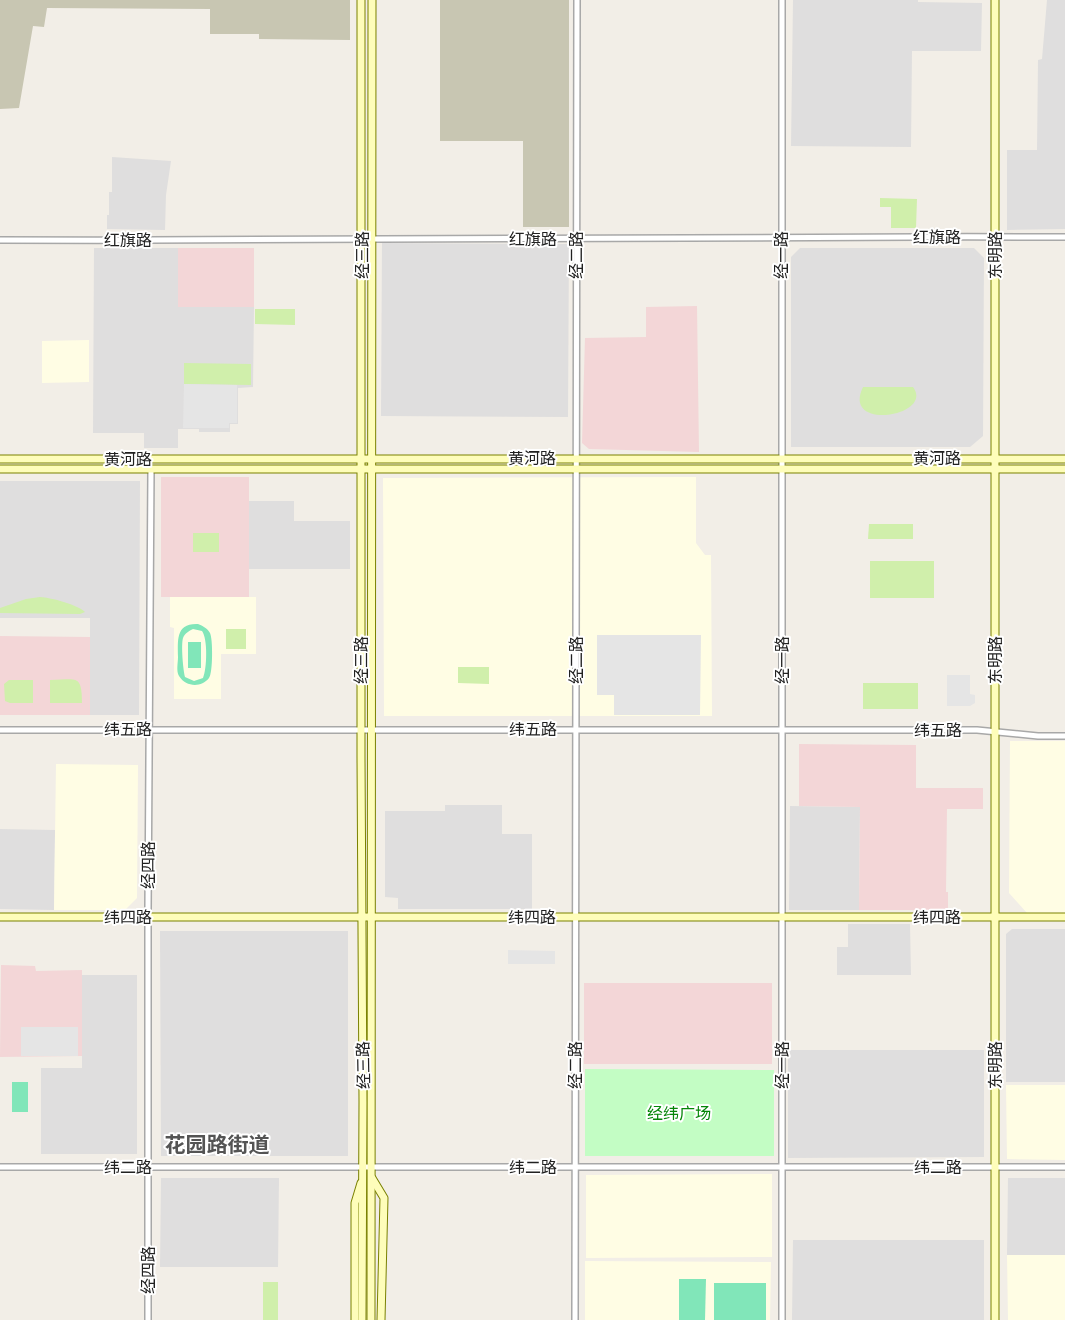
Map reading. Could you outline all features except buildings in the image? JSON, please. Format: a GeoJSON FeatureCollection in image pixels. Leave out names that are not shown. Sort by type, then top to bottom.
{"type":"FeatureCollection","features":[{"type":"Feature","properties":{"kind":"main road","name":"经三路"},"geometry":{"type":"LineString","coordinates":[[361,0],[362,1320]]}},
{"type":"Feature","properties":{"kind":"main road","name":"经三路"},"geometry":{"type":"LineString","coordinates":[[371,1320],[372,0]]}},
{"type":"Feature","properties":{"kind":"main road","name":"东明路"},"geometry":{"type":"LineString","coordinates":[[995,0],[995,1320]]}},
{"type":"Feature","properties":{"kind":"main road","name":"黄河路"},"geometry":{"type":"LineString","coordinates":[[0,459],[1065,458]]}},
{"type":"Feature","properties":{"kind":"main road","name":"黄河路"},"geometry":{"type":"LineString","coordinates":[[0,469],[1065,469]]}},
{"type":"Feature","properties":{"kind":"main road","name":"纬四路"},"geometry":{"type":"LineString","coordinates":[[0,917],[1065,917]]}},
{"type":"Feature","properties":{"kind":"main road"},"geometry":{"type":"LineString","coordinates":[[355,1320],[354,1203],[363,1176]]}},
{"type":"Feature","properties":{"kind":"main road"},"geometry":{"type":"LineString","coordinates":[[371,1177],[384,1198],[382,1320]]}},
{"type":"Feature","properties":{"kind":"street","name":"经二路"},"geometry":{"type":"LineString","coordinates":[[575,1320],[577,0]]}},
{"type":"Feature","properties":{"kind":"street","name":"经一路"},"geometry":{"type":"LineString","coordinates":[[782,0],[782,1320]]}},
{"type":"Feature","properties":{"kind":"street","name":"红旗路"},"geometry":{"type":"LineString","coordinates":[[0,240],[1065,237]]}},
{"type":"Feature","properties":{"kind":"street","name":"经四路"},"geometry":{"type":"LineString","coordinates":[[148,1320],[151,470]]}},
{"type":"Feature","properties":{"kind":"street","name":"纬五路"},"geometry":{"type":"LineString","coordinates":[[0,730],[782,729],[995,731],[1038,736],[1065,736]]}},
{"type":"Feature","properties":{"kind":"street","name":"纬二路"},"geometry":{"type":"LineString","coordinates":[[0,1168],[1065,1167]]}},
{"type":"Feature","properties":{"kind":"shaded area"},"geometry":{"type":"Polygon","coordinates":[[[0,0],[350,0],[350,40],[259,39],[259,34],[210,34],[210,9],[47,8],[44,27],[33,26],[19,108],[0,109],[0,0]]]}},
{"type":"Feature","properties":{"kind":"shaded area"},"geometry":{"type":"Polygon","coordinates":[[[440,0],[569,0],[569,227],[523,227],[523,141],[440,141],[440,0]]]}},
{"type":"Feature","properties":{"kind":"shaded area"},"geometry":{"type":"Polygon","coordinates":[[[793,0],[918,0],[918,2],[982,3],[981,51],[912,51],[911,147],[791,146],[793,0]]]}},
{"type":"Feature","properties":{"kind":"shaded area"},"geometry":{"type":"Polygon","coordinates":[[[1047,0],[1065,0],[1065,229],[1007,230],[1007,150],[1037,150],[1038,60],[1042,59],[1047,0]]]}},
{"type":"Feature","properties":{"kind":"shaded area"},"geometry":{"type":"Polygon","coordinates":[[[112,157],[171,161],[166,195],[165,230],[107,229],[109,192],[112,192],[112,157]]]}},
{"type":"Feature","properties":{"kind":"shaded area"},"geometry":{"type":"Polygon","coordinates":[[[382,243],[569,244],[568,417],[381,416],[382,243]]]}},
{"type":"Feature","properties":{"kind":"shaded area"},"geometry":{"type":"Polygon","coordinates":[[[94,248],[178,248],[178,307],[254,307],[253,387],[238,388],[238,424],[230,424],[230,432],[199,432],[199,429],[178,429],[178,448],[144,448],[144,433],[93,433],[94,248]]]}},
{"type":"Feature","properties":{"kind":"shaded area"},"geometry":{"type":"Polygon","coordinates":[[[178,248],[254,248],[254,307],[178,307],[178,248]]]}},
{"type":"Feature","properties":{"kind":"shaded area"},"geometry":{"type":"Polygon","coordinates":[[[800,248],[974,248],[984,258],[983,436],[970,447],[791,447],[791,257],[800,248]]]}},
{"type":"Feature","properties":{"kind":"shaded area"},"geometry":{"type":"Polygon","coordinates":[[[697,306],[699,452],[589,449],[582,443],[585,338],[646,337],[646,307],[697,306]]]}},
{"type":"Feature","properties":{"kind":"shaded area"},"geometry":{"type":"Polygon","coordinates":[[[89,340],[89,382],[42,383],[42,341],[89,340]]]}},
{"type":"Feature","properties":{"kind":"shaded area"},"geometry":{"type":"Polygon","coordinates":[[[184,384],[237,385],[237,423],[229,423],[229,428],[183,428],[184,384]]]}},
{"type":"Feature","properties":{"kind":"shaded area"},"geometry":{"type":"Polygon","coordinates":[[[161,477],[249,477],[249,597],[161,597],[161,477]]]}},
{"type":"Feature","properties":{"kind":"shaded area"},"geometry":{"type":"Polygon","coordinates":[[[696,477],[696,543],[705,555],[711,555],[712,716],[384,716],[383,478],[696,477]]]}},
{"type":"Feature","properties":{"kind":"shaded area"},"geometry":{"type":"Polygon","coordinates":[[[0,481],[140,481],[139,715],[90,715],[90,618],[0,618],[0,481]]]}},
{"type":"Feature","properties":{"kind":"shaded area"},"geometry":{"type":"Polygon","coordinates":[[[249,501],[294,501],[294,521],[350,521],[350,569],[249,569],[249,501]]]}},
{"type":"Feature","properties":{"kind":"shaded area"},"geometry":{"type":"Polygon","coordinates":[[[170,597],[256,597],[256,654],[221,654],[221,699],[174,699],[174,628],[170,627],[170,597]]]}},
{"type":"Feature","properties":{"kind":"shaded area"},"geometry":{"type":"Polygon","coordinates":[[[597,635],[701,635],[700,715],[614,715],[614,695],[597,695],[597,635]]]}},
{"type":"Feature","properties":{"kind":"shaded area"},"geometry":{"type":"Polygon","coordinates":[[[0,636],[90,637],[90,715],[0,715],[0,636]]]}},
{"type":"Feature","properties":{"kind":"shaded area"},"geometry":{"type":"Polygon","coordinates":[[[947,675],[970,675],[970,694],[975,695],[975,703],[970,706],[947,706],[947,675]]]}},
{"type":"Feature","properties":{"kind":"shaded area"},"geometry":{"type":"Polygon","coordinates":[[[1010,741],[1065,741],[1065,913],[1027,913],[1009,893],[1010,741]]]}},
{"type":"Feature","properties":{"kind":"shaded area"},"geometry":{"type":"Polygon","coordinates":[[[799,744],[916,745],[916,788],[983,788],[983,809],[947,809],[946,892],[948,892],[948,910],[859,910],[860,807],[799,806],[799,744]]]}},
{"type":"Feature","properties":{"kind":"shaded area"},"geometry":{"type":"Polygon","coordinates":[[[56,764],[138,765],[137,898],[125,910],[54,910],[56,764]]]}},
{"type":"Feature","properties":{"kind":"shaded area"},"geometry":{"type":"Polygon","coordinates":[[[445,805],[502,805],[502,834],[532,834],[532,909],[398,909],[398,898],[385,897],[385,811],[445,811],[445,805]]]}},
{"type":"Feature","properties":{"kind":"shaded area"},"geometry":{"type":"Polygon","coordinates":[[[790,806],[860,807],[859,910],[789,910],[790,806]]]}},
{"type":"Feature","properties":{"kind":"shaded area"},"geometry":{"type":"Polygon","coordinates":[[[0,829],[55,830],[54,910],[0,909],[0,829]]]}},
{"type":"Feature","properties":{"kind":"shaded area"},"geometry":{"type":"Polygon","coordinates":[[[848,924],[910,924],[911,975],[837,975],[837,947],[848,947],[848,924]]]}},
{"type":"Feature","properties":{"kind":"shaded area"},"geometry":{"type":"Polygon","coordinates":[[[1012,929],[1065,929],[1065,1082],[1006,1082],[1006,934],[1012,929]]]}},
{"type":"Feature","properties":{"kind":"shaded area"},"geometry":{"type":"Polygon","coordinates":[[[160,931],[348,931],[348,1156],[161,1156],[160,931]]]}},
{"type":"Feature","properties":{"kind":"shaded area"},"geometry":{"type":"Polygon","coordinates":[[[508,950],[555,951],[555,964],[508,964],[508,950]]]}},
{"type":"Feature","properties":{"kind":"shaded area"},"geometry":{"type":"Polygon","coordinates":[[[1,965],[35,966],[36,971],[82,970],[82,1056],[0,1057],[1,965]]]}},
{"type":"Feature","properties":{"kind":"shaded area"},"geometry":{"type":"Polygon","coordinates":[[[82,975],[137,975],[137,1154],[41,1154],[41,1068],[82,1068],[82,975]]]}},
{"type":"Feature","properties":{"kind":"shaded area"},"geometry":{"type":"Polygon","coordinates":[[[584,983],[772,983],[772,1064],[584,1064],[584,983]]]}},
{"type":"Feature","properties":{"kind":"shaded area"},"geometry":{"type":"Polygon","coordinates":[[[21,1027],[78,1027],[78,1056],[21,1056],[21,1027]]]}},
{"type":"Feature","properties":{"kind":"shaded area"},"geometry":{"type":"Polygon","coordinates":[[[788,1050],[984,1050],[984,1157],[788,1158],[788,1050]]]}},
{"type":"Feature","properties":{"kind":"shaded area"},"geometry":{"type":"Polygon","coordinates":[[[1006,1085],[1065,1085],[1065,1160],[1007,1159],[1006,1085]]]}},
{"type":"Feature","properties":{"kind":"shaded area"},"geometry":{"type":"Polygon","coordinates":[[[772,1174],[772,1257],[586,1258],[586,1175],[772,1174]]]}},
{"type":"Feature","properties":{"kind":"shaded area"},"geometry":{"type":"Polygon","coordinates":[[[161,1178],[279,1178],[278,1267],[160,1267],[161,1178]]]}},
{"type":"Feature","properties":{"kind":"shaded area"},"geometry":{"type":"Polygon","coordinates":[[[1008,1178],[1065,1178],[1065,1255],[1007,1255],[1008,1178]]]}},
{"type":"Feature","properties":{"kind":"shaded area"},"geometry":{"type":"Polygon","coordinates":[[[793,1240],[984,1240],[984,1320],[792,1320],[793,1240]]]}},
{"type":"Feature","properties":{"kind":"shaded area"},"geometry":{"type":"Polygon","coordinates":[[[1007,1255],[1065,1255],[1065,1320],[1008,1320],[1007,1255]]]}},
{"type":"Feature","properties":{"kind":"shaded area"},"geometry":{"type":"Polygon","coordinates":[[[585,1261],[771,1262],[770,1320],[585,1320],[585,1261]]]}},
{"type":"Feature","properties":{"kind":"green space"},"geometry":{"type":"Polygon","coordinates":[[[880,198],[917,199],[916,228],[891,228],[891,207],[880,207],[880,198]]]}},
{"type":"Feature","properties":{"kind":"green space"},"geometry":{"type":"Polygon","coordinates":[[[255,309],[295,309],[295,325],[255,324],[255,309]]]}},
{"type":"Feature","properties":{"kind":"green space"},"geometry":{"type":"Polygon","coordinates":[[[184,363],[251,364],[251,385],[184,384],[184,363]]]}},
{"type":"Feature","properties":{"kind":"green space"},"geometry":{"type":"Polygon","coordinates":[[[863,387],[913,387],[916,397],[911,406],[901,412],[888,415],[875,414],[865,410],[860,401],[863,387]]]}},
{"type":"Feature","properties":{"kind":"green space"},"geometry":{"type":"Polygon","coordinates":[[[869,524],[913,524],[913,539],[868,539],[869,524]]]}},
{"type":"Feature","properties":{"kind":"green space"},"geometry":{"type":"Polygon","coordinates":[[[193,533],[219,533],[219,552],[193,552],[193,533]]]}},
{"type":"Feature","properties":{"kind":"green space"},"geometry":{"type":"Polygon","coordinates":[[[870,561],[934,561],[934,598],[870,598],[870,561]]]}},
{"type":"Feature","properties":{"kind":"green space"},"geometry":{"type":"Polygon","coordinates":[[[40,597],[76,606],[85,612],[80,614],[0,613],[0,608],[26,599],[40,597]]]}},
{"type":"Feature","properties":{"kind":"green space"},"geometry":{"type":"Polygon","coordinates":[[[198,624],[206,628],[210,633],[212,642],[210,675],[206,681],[198,685],[189,684],[182,680],[178,672],[179,634],[185,626],[198,624]],[[193,629],[187,632],[182,641],[185,677],[194,681],[203,678],[205,668],[206,647],[202,631],[193,629]]]}},
{"type":"Feature","properties":{"kind":"green space"},"geometry":{"type":"Polygon","coordinates":[[[226,629],[246,629],[246,649],[226,649],[226,629]]]}},
{"type":"Feature","properties":{"kind":"green space"},"geometry":{"type":"Polygon","coordinates":[[[188,642],[201,642],[201,668],[188,668],[188,642]]]}},
{"type":"Feature","properties":{"kind":"green space"},"geometry":{"type":"Polygon","coordinates":[[[458,667],[489,667],[489,684],[458,683],[458,667]]]}},
{"type":"Feature","properties":{"kind":"green space"},"geometry":{"type":"Polygon","coordinates":[[[9,680],[33,680],[33,703],[10,703],[5,701],[4,684],[9,680]]]}},
{"type":"Feature","properties":{"kind":"green space"},"geometry":{"type":"Polygon","coordinates":[[[50,680],[76,680],[81,687],[82,703],[50,703],[50,680]]]}},
{"type":"Feature","properties":{"kind":"green space"},"geometry":{"type":"Polygon","coordinates":[[[863,683],[918,683],[918,709],[863,709],[863,683]]]}},
{"type":"Feature","properties":{"kind":"green space","name":"经纬广场"},"geometry":{"type":"Polygon","coordinates":[[[585,1069],[774,1070],[774,1156],[585,1156],[585,1069]]]}},
{"type":"Feature","properties":{"kind":"green space"},"geometry":{"type":"Polygon","coordinates":[[[12,1082],[28,1082],[28,1112],[12,1112],[12,1082]]]}},
{"type":"Feature","properties":{"kind":"green space"},"geometry":{"type":"Polygon","coordinates":[[[679,1279],[706,1279],[705,1320],[679,1320],[679,1279]]]}},
{"type":"Feature","properties":{"kind":"green space"},"geometry":{"type":"Polygon","coordinates":[[[263,1282],[278,1282],[278,1320],[263,1320],[263,1282]]]}},
{"type":"Feature","properties":{"kind":"green space"},"geometry":{"type":"Polygon","coordinates":[[[714,1283],[766,1283],[766,1320],[714,1320],[714,1283]]]}},
{"type":"Feature","properties":{"kind":"district","name":"花园路街道"},"geometry":{"type":"Point","coordinates":[217,1145]}}]}
